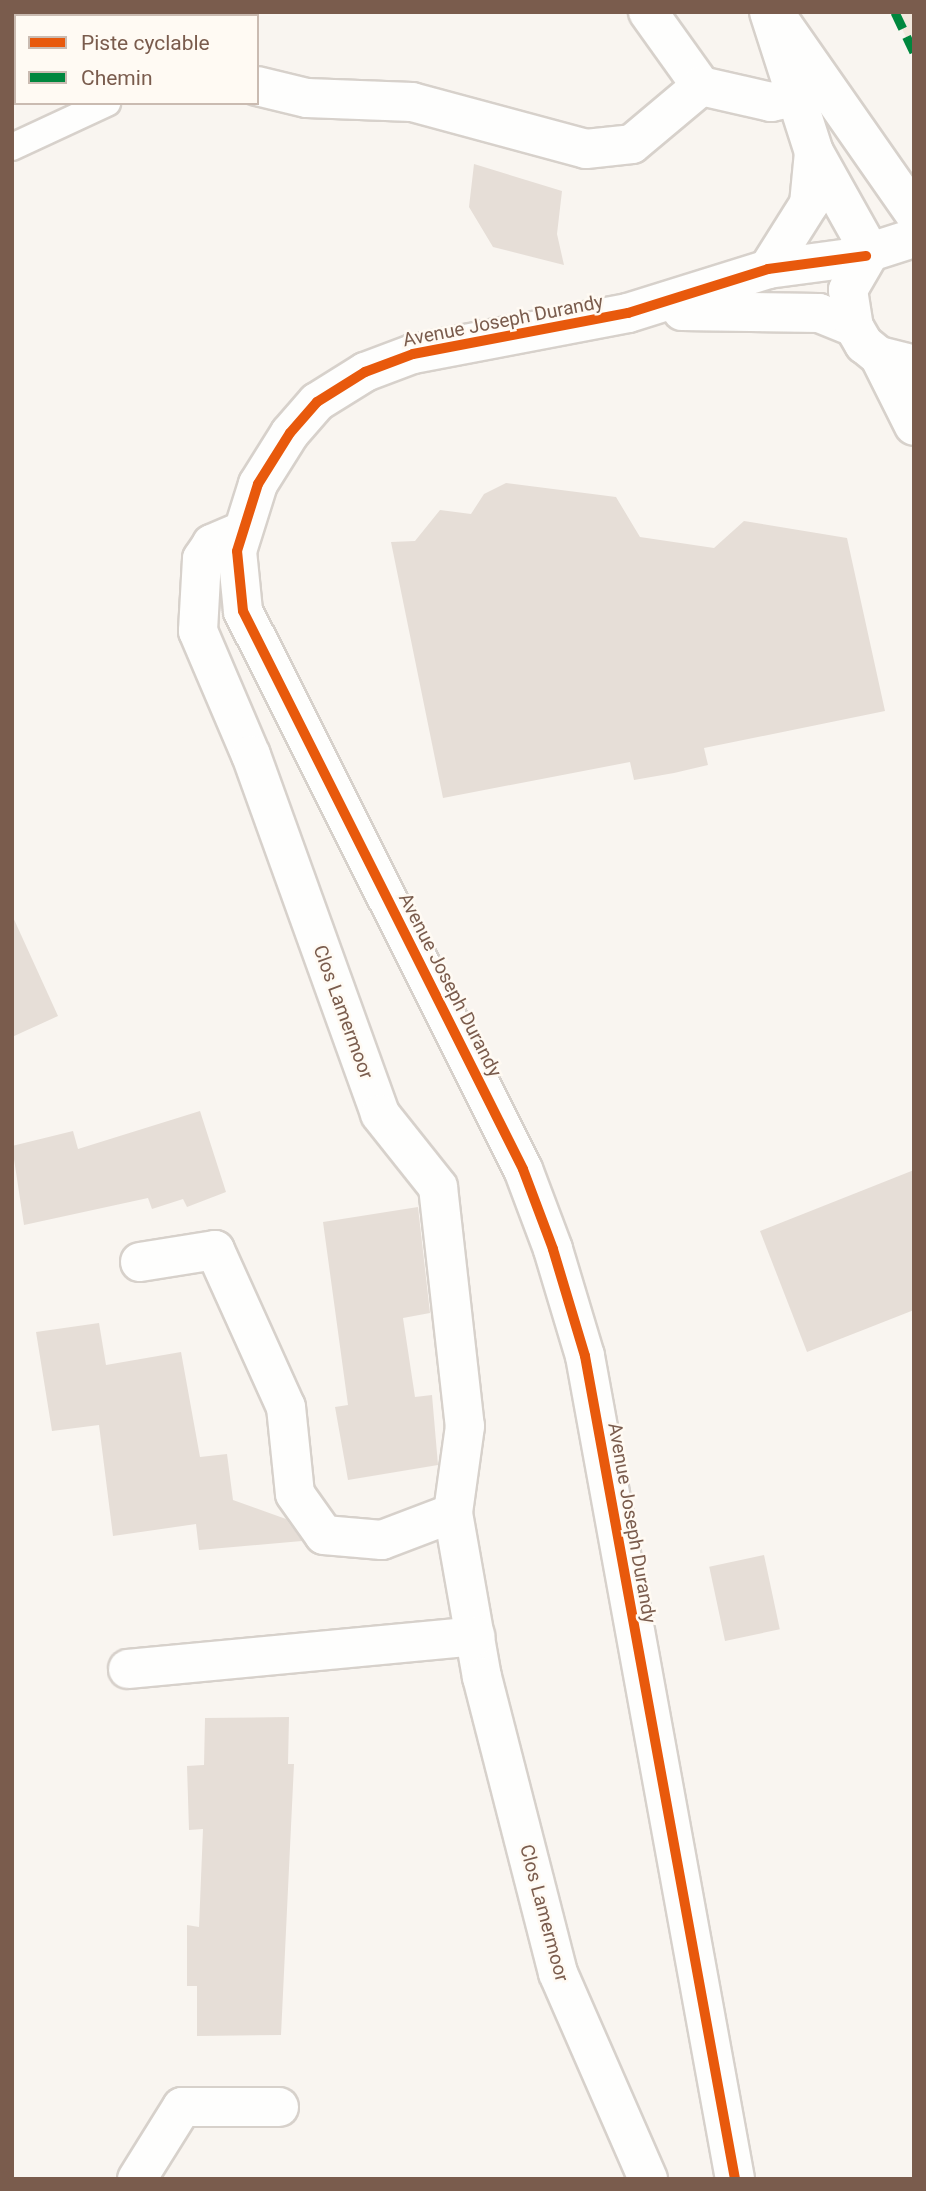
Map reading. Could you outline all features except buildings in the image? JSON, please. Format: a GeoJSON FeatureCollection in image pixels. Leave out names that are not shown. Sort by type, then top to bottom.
{"type":"FeatureCollection","features":[{"type":"Feature","properties":{"kind":"street"},"geometry":{"type":"LineString","coordinates":[[648,12],[701,86],[771,102],[795,97]]}},
{"type":"Feature","properties":{"kind":"street"},"geometry":{"type":"LineString","coordinates":[[771,12],[814,152],[868,254],[848,290],[853,327],[896,360],[914,426]]}},
{"type":"Feature","properties":{"kind":"street"},"geometry":{"type":"LineString","coordinates":[[771,12],[914,213]]}},
{"type":"Feature","properties":{"kind":"street"},"geometry":{"type":"LineString","coordinates":[[259,86],[307,98],[412,102],[586,149],[634,156],[701,86]]}},
{"type":"Feature","properties":{"kind":"street"},"geometry":{"type":"LineString","coordinates":[[768,269],[809,204],[814,152]]}},
{"type":"Feature","properties":{"kind":"street","name":"Avenue Joseph Durandy"},"geometry":{"type":"LineString","coordinates":[[735,2179],[585,1356],[553,1249],[523,1168],[243,611],[237,551],[258,484],[290,433],[317,402],[365,372],[413,354],[628,313],[768,269],[868,254],[914,238]]}},
{"type":"Feature","properties":{"kind":"street","name":"Avenue Joseph Durandy"},"geometry":{"type":"LineString","coordinates":[[628,313],[768,308],[819,313],[853,327]]}},
{"type":"Feature","properties":{"kind":"street","name":"Clos Lamermoor"},"geometry":{"type":"LineString","coordinates":[[242,531],[212,544],[202,559],[198,631],[251,755],[380,1114],[438,1187],[465,1426],[453,1513],[475,1636],[558,1973],[648,2179]]}},
{"type":"Feature","properties":{"kind":"street"},"geometry":{"type":"LineString","coordinates":[[141,1262],[215,1250],[286,1407],[295,1494],[324,1535],[382,1540],[453,1513]]}},
{"type":"Feature","properties":{"kind":"street"},"geometry":{"type":"LineString","coordinates":[[128,1669],[475,1636]]}},
{"type":"Feature","properties":{"kind":"street"},"geometry":{"type":"LineString","coordinates":[[137,2179],[182,2107],[279,2107]]}},
{"type":"Feature","properties":{"kind":"lane"},"geometry":{"type":"LineString","coordinates":[[12,147],[103,105]]}},
{"type":"Feature","properties":{"kind":"shaded area"},"geometry":{"type":"Polygon","coordinates":[[[894,12],[914,12],[914,54],[894,12]]]}},
{"type":"Feature","properties":{"kind":"marked path"},"geometry":{"type":"LineString","coordinates":[[895,12],[914,52]]}},
{"type":"Feature","properties":{"kind":"cycle path"},"geometry":{"type":"LineString","coordinates":[[735,2179],[585,1356],[553,1249],[523,1169],[243,611],[237,551],[258,484],[290,433],[317,402],[365,372],[413,354],[628,313],[768,269],[866,256]]}}]}
